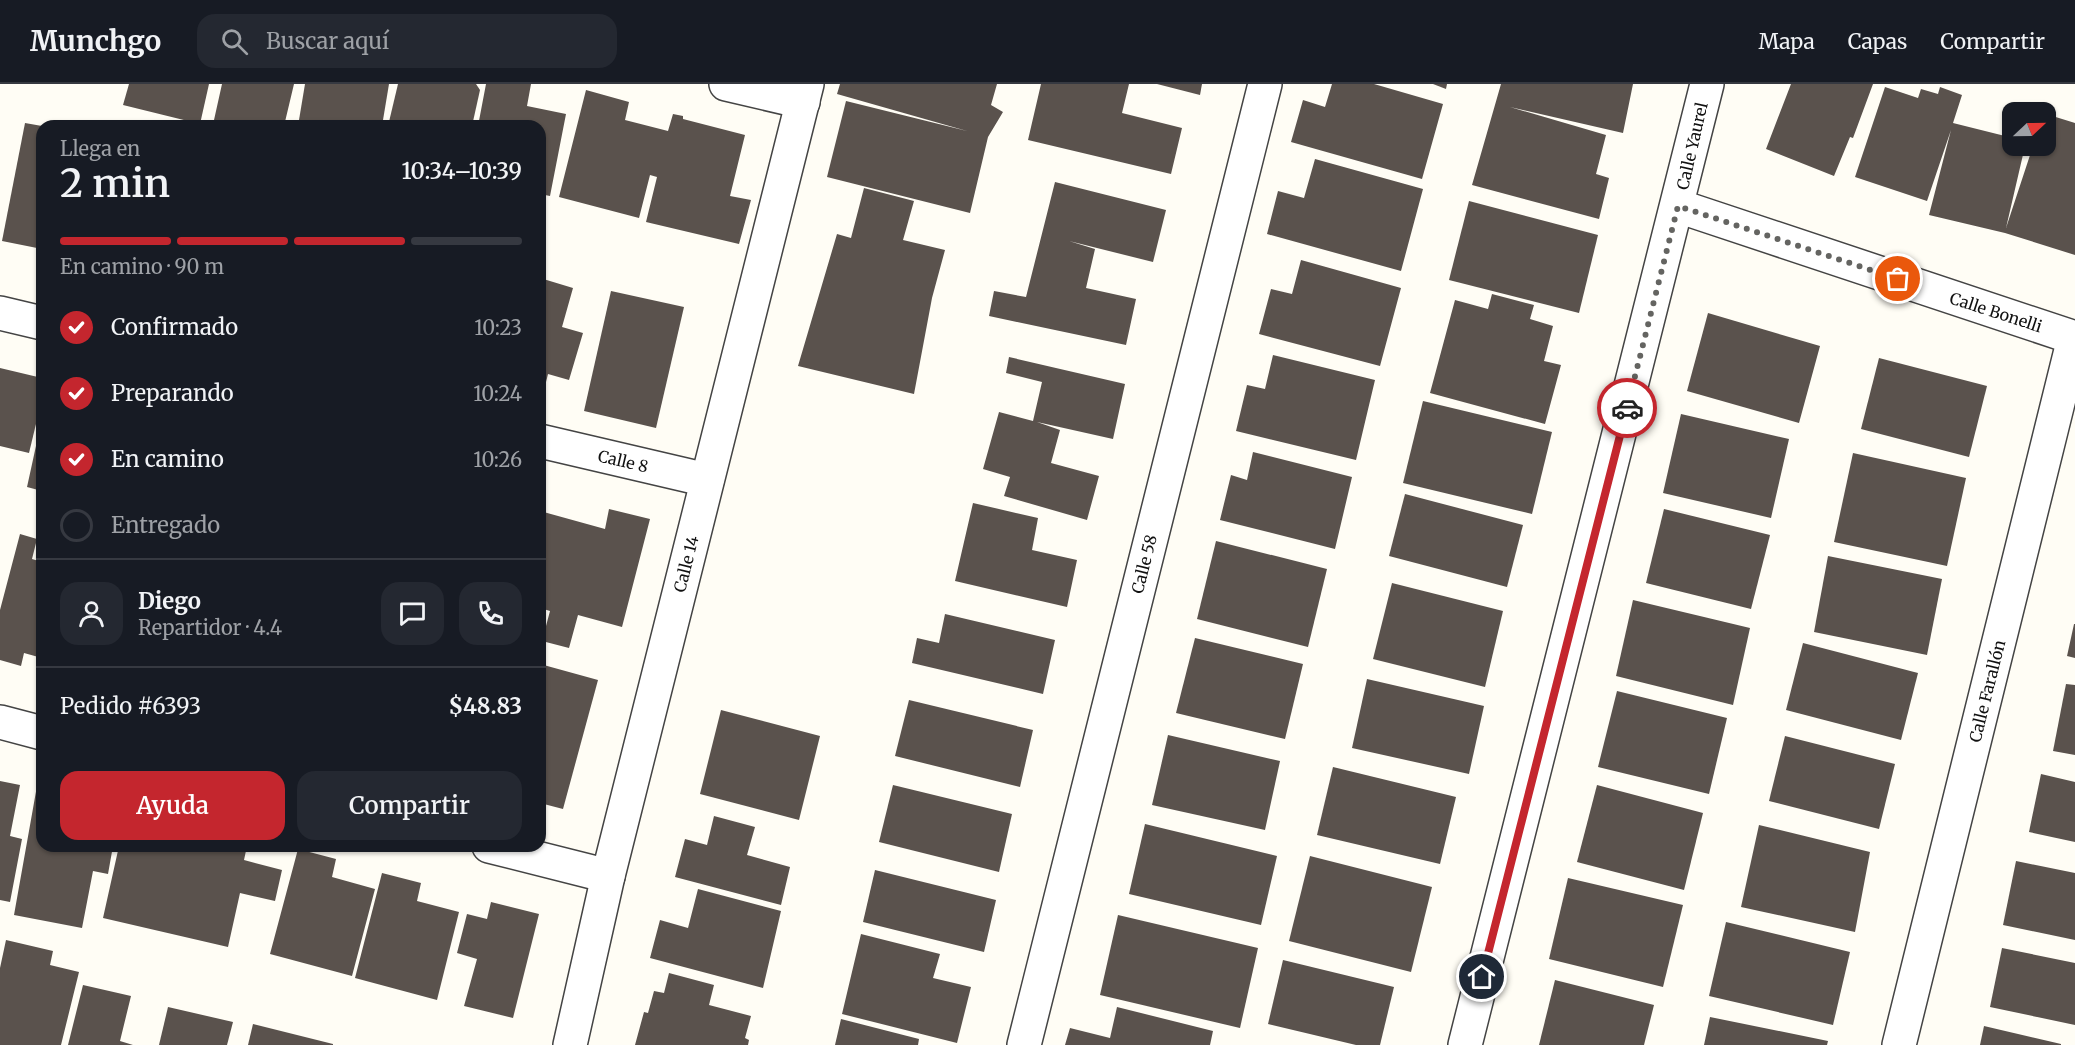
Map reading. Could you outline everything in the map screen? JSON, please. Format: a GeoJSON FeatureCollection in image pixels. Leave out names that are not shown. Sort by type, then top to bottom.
{"type":"FeatureCollection","features":[{"type":"Feature","properties":{"kind":"street"},"geometry":{"type":"LineString","coordinates":[[726,84],[805,93]]}},
{"type":"Feature","properties":{"kind":"street","name":"Calle 58"},"geometry":{"type":"LineString","coordinates":[[1024,1045],[1265,84]]}},
{"type":"Feature","properties":{"kind":"street","name":"Calle Yaurel"},"geometry":{"type":"LineString","coordinates":[[1465,1045],[1707,84]]}},
{"type":"Feature","properties":{"kind":"street","name":"Calle 14"},"geometry":{"type":"LineString","coordinates":[[570,1045],[608,876],[805,93]]}},
{"type":"Feature","properties":{"kind":"street","name":"Calle Bonelli"},"geometry":{"type":"LineString","coordinates":[[1678,206],[2074,338]]}},
{"type":"Feature","properties":{"kind":"street"},"geometry":{"type":"LineString","coordinates":[[0,313],[36,322]]}},
{"type":"Feature","properties":{"kind":"street","name":"Calle Farallón"},"geometry":{"type":"LineString","coordinates":[[1899,1045],[2074,338]]}},
{"type":"Feature","properties":{"kind":"street","name":"Calle 8"},"geometry":{"type":"LineString","coordinates":[[546,442],[707,480]]}},
{"type":"Feature","properties":{"kind":"street"},"geometry":{"type":"LineString","coordinates":[[0,722],[36,731]]}},
{"type":"Feature","properties":{"kind":"street"},"geometry":{"type":"LineString","coordinates":[[513,852],[608,876]]}},
{"type":"Feature","properties":{"kind":"building"},"geometry":{"type":"Polygon","coordinates":[[[129,84],[209,84],[201,120],[184,120],[123,105],[129,84]]]}},
{"type":"Feature","properties":{"kind":"building"},"geometry":{"type":"Polygon","coordinates":[[[222,84],[294,84],[285,120],[214,120],[222,84]]]}},
{"type":"Feature","properties":{"kind":"building"},"geometry":{"type":"Polygon","coordinates":[[[305,84],[389,84],[383,120],[299,120],[305,84]]]}},
{"type":"Feature","properties":{"kind":"building"},"geometry":{"type":"Polygon","coordinates":[[[398,84],[476,84],[480,90],[473,120],[389,120],[398,84]]]}},
{"type":"Feature","properties":{"kind":"building"},"geometry":{"type":"Polygon","coordinates":[[[486,84],[531,84],[527,106],[566,114],[550,196],[546,195],[546,120],[479,120],[486,84]]]}},
{"type":"Feature","properties":{"kind":"building"},"geometry":{"type":"Polygon","coordinates":[[[840,84],[997,84],[991,105],[1003,112],[988,137],[970,213],[827,177],[846,101],[967,131],[837,94],[840,84]]]}},
{"type":"Feature","properties":{"kind":"building"},"geometry":{"type":"Polygon","coordinates":[[[1041,84],[1129,84],[1122,113],[1182,128],[1171,174],[1028,140],[1041,84]]]}},
{"type":"Feature","properties":{"kind":"building"},"geometry":{"type":"Polygon","coordinates":[[[1157,84],[1202,84],[1200,95],[1157,84]]]}},
{"type":"Feature","properties":{"kind":"building"},"geometry":{"type":"Polygon","coordinates":[[[1332,84],[1374,84],[1443,104],[1422,179],[1291,142],[1303,100],[1325,107],[1332,84]]]}},
{"type":"Feature","properties":{"kind":"building"},"geometry":{"type":"Polygon","coordinates":[[[1433,84],[1447,84],[1446,89],[1433,84]]]}},
{"type":"Feature","properties":{"kind":"building"},"geometry":{"type":"Polygon","coordinates":[[[1501,84],[1633,84],[1623,133],[1510,107],[1606,135],[1596,174],[1609,178],[1599,219],[1472,185],[1501,84]]]}},
{"type":"Feature","properties":{"kind":"building"},"geometry":{"type":"Polygon","coordinates":[[[1791,84],[1873,84],[1853,138],[1850,137],[1834,176],[1766,149],[1791,84]]]}},
{"type":"Feature","properties":{"kind":"building"},"geometry":{"type":"Polygon","coordinates":[[[1885,87],[1918,98],[1921,89],[1938,94],[1940,87],[1962,95],[1953,123],[2002,135],[2002,156],[2023,156],[2006,228],[2030,156],[2056,156],[2056,117],[2075,123],[2075,255],[2005,233],[1929,215],[1951,130],[1927,201],[1855,177],[1885,87]]]}},
{"type":"Feature","properties":{"kind":"building"},"geometry":{"type":"Polygon","coordinates":[[[586,90],[629,102],[625,120],[668,131],[673,114],[683,116],[683,119],[745,135],[730,196],[751,200],[739,244],[646,222],[657,177],[650,175],[639,218],[559,197],[586,90]]]}},
{"type":"Feature","properties":{"kind":"building"},"geometry":{"type":"Polygon","coordinates":[[[25,123],[36,125],[36,248],[2,241],[25,123]]]}},
{"type":"Feature","properties":{"kind":"building"},"geometry":{"type":"Polygon","coordinates":[[[1315,159],[1423,189],[1401,271],[1267,234],[1278,191],[1304,198],[1315,159]]]}},
{"type":"Feature","properties":{"kind":"building"},"geometry":{"type":"Polygon","coordinates":[[[1055,182],[1166,210],[1153,262],[1069,241],[1095,249],[1086,288],[1136,299],[1126,345],[989,316],[994,291],[1026,297],[1055,182]]]}},
{"type":"Feature","properties":{"kind":"building"},"geometry":{"type":"Polygon","coordinates":[[[864,188],[914,201],[903,240],[945,250],[932,298],[914,394],[798,366],[837,234],[851,238],[864,188]]]}},
{"type":"Feature","properties":{"kind":"building"},"geometry":{"type":"Polygon","coordinates":[[[1469,201],[1598,235],[1579,313],[1449,280],[1469,201]]]}},
{"type":"Feature","properties":{"kind":"building"},"geometry":{"type":"Polygon","coordinates":[[[1301,260],[1401,288],[1380,366],[1259,334],[1271,289],[1292,294],[1301,260]]]}},
{"type":"Feature","properties":{"kind":"building"},"geometry":{"type":"Polygon","coordinates":[[[546,280],[573,288],[562,327],[583,333],[569,380],[548,374],[546,382],[546,280]]]}},
{"type":"Feature","properties":{"kind":"building"},"geometry":{"type":"Polygon","coordinates":[[[611,291],[684,307],[656,428],[584,411],[611,291]]]}},
{"type":"Feature","properties":{"kind":"building"},"geometry":{"type":"Polygon","coordinates":[[[1492,294],[1534,305],[1530,319],[1553,326],[1544,361],[1561,365],[1545,424],[1430,393],[1455,300],[1488,309],[1492,294]]]}},
{"type":"Feature","properties":{"kind":"building"},"geometry":{"type":"Polygon","coordinates":[[[1708,313],[1820,346],[1799,423],[1687,391],[1708,313]]]}},
{"type":"Feature","properties":{"kind":"building"},"geometry":{"type":"Polygon","coordinates":[[[1273,355],[1375,380],[1356,460],[1236,431],[1247,385],[1265,389],[1273,355]]]}},
{"type":"Feature","properties":{"kind":"building"},"geometry":{"type":"Polygon","coordinates":[[[1009,357],[1125,384],[1113,439],[1037,422],[1060,430],[1051,463],[1099,476],[1087,520],[1004,496],[1010,477],[983,469],[999,412],[1033,421],[1042,382],[1006,373],[1009,357]]]}},
{"type":"Feature","properties":{"kind":"building"},"geometry":{"type":"Polygon","coordinates":[[[1879,358],[1987,386],[1969,457],[1861,429],[1879,358]]]}},
{"type":"Feature","properties":{"kind":"building"},"geometry":{"type":"Polygon","coordinates":[[[0,368],[36,377],[36,424],[29,453],[0,446],[0,368]]]}},
{"type":"Feature","properties":{"kind":"building"},"geometry":{"type":"Polygon","coordinates":[[[1423,401],[1552,432],[1532,514],[1403,483],[1423,401]]]}},
{"type":"Feature","properties":{"kind":"building"},"geometry":{"type":"Polygon","coordinates":[[[1681,414],[1789,439],[1771,518],[1663,493],[1681,414]]]}},
{"type":"Feature","properties":{"kind":"building"},"geometry":{"type":"Polygon","coordinates":[[[36,446],[36,489],[27,487],[36,446]]]}},
{"type":"Feature","properties":{"kind":"building"},"geometry":{"type":"Polygon","coordinates":[[[1253,452],[1352,477],[1335,549],[1220,520],[1231,475],[1247,480],[1253,452]]]}},
{"type":"Feature","properties":{"kind":"building"},"geometry":{"type":"Polygon","coordinates":[[[1853,453],[1966,478],[1947,566],[1834,542],[1853,453]]]}},
{"type":"Feature","properties":{"kind":"building"},"geometry":{"type":"Polygon","coordinates":[[[1405,494],[1523,525],[1507,587],[1389,556],[1405,494]]]}},
{"type":"Feature","properties":{"kind":"building"},"geometry":{"type":"Polygon","coordinates":[[[973,503],[1038,518],[1032,550],[1077,560],[1067,607],[955,581],[973,503]]]}},
{"type":"Feature","properties":{"kind":"building"},"geometry":{"type":"Polygon","coordinates":[[[609,509],[650,519],[622,627],[578,615],[569,648],[546,642],[546,626],[550,611],[546,610],[546,513],[605,529],[609,509]]]}},
{"type":"Feature","properties":{"kind":"building"},"geometry":{"type":"Polygon","coordinates":[[[1664,509],[1770,535],[1751,609],[1646,583],[1664,509]]]}},
{"type":"Feature","properties":{"kind":"building"},"geometry":{"type":"Polygon","coordinates":[[[20,534],[36,539],[32,559],[36,560],[36,656],[24,653],[21,666],[0,660],[0,610],[20,534]]]}},
{"type":"Feature","properties":{"kind":"building"},"geometry":{"type":"Polygon","coordinates":[[[1216,541],[1327,569],[1308,647],[1197,619],[1216,541]]]}},
{"type":"Feature","properties":{"kind":"building"},"geometry":{"type":"Polygon","coordinates":[[[1828,556],[1942,579],[1927,655],[1814,632],[1828,556]]]}},
{"type":"Feature","properties":{"kind":"building"},"geometry":{"type":"Polygon","coordinates":[[[1392,583],[1503,611],[1485,687],[1373,659],[1392,583]]]}},
{"type":"Feature","properties":{"kind":"building"},"geometry":{"type":"Polygon","coordinates":[[[1633,600],[1750,628],[1733,705],[1616,676],[1633,600]]]}},
{"type":"Feature","properties":{"kind":"building"},"geometry":{"type":"Polygon","coordinates":[[[945,614],[1055,640],[1043,694],[912,663],[917,638],[939,643],[945,614]]]}},
{"type":"Feature","properties":{"kind":"building"},"geometry":{"type":"Polygon","coordinates":[[[2075,624],[2075,658],[2067,656],[2075,624]]]}},
{"type":"Feature","properties":{"kind":"building"},"geometry":{"type":"Polygon","coordinates":[[[1195,638],[1303,664],[1285,739],[1176,713],[1195,638]]]}},
{"type":"Feature","properties":{"kind":"building"},"geometry":{"type":"Polygon","coordinates":[[[1803,643],[1918,673],[1901,740],[1786,710],[1803,643]]]}},
{"type":"Feature","properties":{"kind":"building"},"geometry":{"type":"Polygon","coordinates":[[[546,666],[598,680],[563,809],[546,805],[546,666]]]}},
{"type":"Feature","properties":{"kind":"building"},"geometry":{"type":"Polygon","coordinates":[[[1367,679],[1484,706],[1469,774],[1352,748],[1367,679]]]}},
{"type":"Feature","properties":{"kind":"building"},"geometry":{"type":"Polygon","coordinates":[[[2066,684],[2075,685],[2075,755],[2053,751],[2066,684]]]}},
{"type":"Feature","properties":{"kind":"building"},"geometry":{"type":"Polygon","coordinates":[[[1617,691],[1727,718],[1709,794],[1598,767],[1617,691]]]}},
{"type":"Feature","properties":{"kind":"building"},"geometry":{"type":"Polygon","coordinates":[[[909,700],[1033,730],[1020,787],[895,756],[909,700]]]}},
{"type":"Feature","properties":{"kind":"building"},"geometry":{"type":"Polygon","coordinates":[[[721,710],[820,736],[799,820],[700,794],[721,710]]]}},
{"type":"Feature","properties":{"kind":"building"},"geometry":{"type":"Polygon","coordinates":[[[1168,735],[1280,761],[1265,830],[1152,805],[1168,735]]]}},
{"type":"Feature","properties":{"kind":"building"},"geometry":{"type":"Polygon","coordinates":[[[1785,736],[1895,764],[1879,829],[1769,801],[1785,736]]]}},
{"type":"Feature","properties":{"kind":"building"},"geometry":{"type":"Polygon","coordinates":[[[1333,767],[1456,797],[1440,864],[1317,835],[1333,767]]]}},
{"type":"Feature","properties":{"kind":"building"},"geometry":{"type":"Polygon","coordinates":[[[2041,774],[2075,782],[2075,842],[2029,832],[2041,774]]]}},
{"type":"Feature","properties":{"kind":"building"},"geometry":{"type":"Polygon","coordinates":[[[0,781],[20,785],[10,836],[22,839],[10,902],[0,900],[0,781]]]}},
{"type":"Feature","properties":{"kind":"building"},"geometry":{"type":"Polygon","coordinates":[[[893,785],[1012,814],[999,872],[879,842],[893,785]]]}},
{"type":"Feature","properties":{"kind":"building"},"geometry":{"type":"Polygon","coordinates":[[[1597,785],[1703,813],[1684,890],[1577,862],[1597,785]]]}},
{"type":"Feature","properties":{"kind":"building"},"geometry":{"type":"Polygon","coordinates":[[[36,792],[36,852],[112,852],[108,874],[93,871],[82,928],[14,915],[36,792]]]}},
{"type":"Feature","properties":{"kind":"building"},"geometry":{"type":"Polygon","coordinates":[[[714,816],[755,827],[747,855],[790,867],[781,905],[675,877],[685,839],[707,845],[714,816]]]}},
{"type":"Feature","properties":{"kind":"building"},"geometry":{"type":"Polygon","coordinates":[[[1145,824],[1277,856],[1261,925],[1129,894],[1145,824]]]}},
{"type":"Feature","properties":{"kind":"building"},"geometry":{"type":"Polygon","coordinates":[[[1759,825],[1870,852],[1855,932],[1741,907],[1759,825]]]}},
{"type":"Feature","properties":{"kind":"building"},"geometry":{"type":"Polygon","coordinates":[[[118,852],[246,852],[244,860],[282,870],[275,901],[240,893],[228,947],[103,918],[118,852]]]}},
{"type":"Feature","properties":{"kind":"building"},"geometry":{"type":"Polygon","coordinates":[[[297,852],[309,852],[336,859],[332,877],[375,889],[352,976],[270,954],[297,852]]]}},
{"type":"Feature","properties":{"kind":"building"},"geometry":{"type":"Polygon","coordinates":[[[1310,856],[1432,887],[1411,972],[1289,941],[1310,856]]]}},
{"type":"Feature","properties":{"kind":"building"},"geometry":{"type":"Polygon","coordinates":[[[2016,861],[2075,873],[2075,940],[2003,925],[2016,861]]]}},
{"type":"Feature","properties":{"kind":"building"},"geometry":{"type":"Polygon","coordinates":[[[875,870],[996,900],[984,952],[863,922],[875,870]]]}},
{"type":"Feature","properties":{"kind":"building"},"geometry":{"type":"Polygon","coordinates":[[[382,873],[421,883],[417,901],[459,912],[437,1000],[355,978],[382,873]]]}},
{"type":"Feature","properties":{"kind":"building"},"geometry":{"type":"Polygon","coordinates":[[[1568,878],[1683,905],[1663,987],[1549,959],[1568,878]]]}},
{"type":"Feature","properties":{"kind":"building"},"geometry":{"type":"Polygon","coordinates":[[[698,889],[781,911],[763,988],[650,958],[660,920],[688,928],[698,889]]]}},
{"type":"Feature","properties":{"kind":"building"},"geometry":{"type":"Polygon","coordinates":[[[491,902],[539,914],[513,1018],[464,1006],[477,959],[457,953],[467,914],[487,919],[491,902]]]}},
{"type":"Feature","properties":{"kind":"building"},"geometry":{"type":"Polygon","coordinates":[[[1118,915],[1258,948],[1240,1028],[1100,995],[1118,915]]]}},
{"type":"Feature","properties":{"kind":"building"},"geometry":{"type":"Polygon","coordinates":[[[1726,922],[1850,952],[1833,1025],[1709,996],[1726,922]]]}},
{"type":"Feature","properties":{"kind":"building"},"geometry":{"type":"Polygon","coordinates":[[[861,934],[940,954],[933,978],[971,987],[957,1043],[842,1014],[861,934]]]}},
{"type":"Feature","properties":{"kind":"building"},"geometry":{"type":"Polygon","coordinates":[[[6,940],[53,951],[50,965],[79,972],[61,1045],[0,1045],[0,968],[6,940]]]}},
{"type":"Feature","properties":{"kind":"building"},"geometry":{"type":"Polygon","coordinates":[[[2002,948],[2075,963],[2075,1025],[1990,1007],[2002,948]]]}},
{"type":"Feature","properties":{"kind":"building"},"geometry":{"type":"Polygon","coordinates":[[[1283,960],[1394,987],[1380,1045],[1356,1045],[1268,1024],[1283,960]]]}},
{"type":"Feature","properties":{"kind":"building"},"geometry":{"type":"Polygon","coordinates":[[[669,973],[714,985],[709,1005],[751,1016],[745,1038],[749,1040],[748,1045],[635,1045],[644,1012],[648,1013],[654,991],[664,993],[669,973]]]}},
{"type":"Feature","properties":{"kind":"building"},"geometry":{"type":"Polygon","coordinates":[[[1555,980],[1654,1005],[1644,1045],[1539,1045],[1555,980]]]}},
{"type":"Feature","properties":{"kind":"building"},"geometry":{"type":"Polygon","coordinates":[[[83,985],[131,996],[120,1041],[133,1045],[68,1045],[83,985]]]}},
{"type":"Feature","properties":{"kind":"building"},"geometry":{"type":"Polygon","coordinates":[[[168,1007],[233,1022],[227,1045],[159,1045],[168,1007]]]}},
{"type":"Feature","properties":{"kind":"building"},"geometry":{"type":"Polygon","coordinates":[[[1117,1007],[1213,1031],[1210,1045],[1065,1045],[1070,1028],[1110,1038],[1117,1007]]]}},
{"type":"Feature","properties":{"kind":"building"},"geometry":{"type":"Polygon","coordinates":[[[1710,1017],[1828,1041],[1827,1045],[1704,1045],[1710,1017]]]}},
{"type":"Feature","properties":{"kind":"building"},"geometry":{"type":"Polygon","coordinates":[[[841,1019],[919,1039],[918,1045],[835,1045],[841,1019]]]}},
{"type":"Feature","properties":{"kind":"building"},"geometry":{"type":"Polygon","coordinates":[[[253,1024],[333,1044],[333,1045],[248,1045],[253,1024]]]}},
{"type":"Feature","properties":{"kind":"building"},"geometry":{"type":"Polygon","coordinates":[[[1984,1026],[2061,1044],[2061,1045],[1980,1045],[1984,1026]]]}},
{"type":"Feature","properties":{"kind":"way so far"},"geometry":{"type":"LineString","coordinates":[[1627,408],[1678,206],[1898,279]]}},
{"type":"Feature","properties":{"kind":"route"},"geometry":{"type":"LineString","coordinates":[[1482,977],[1627,408]]}}]}
